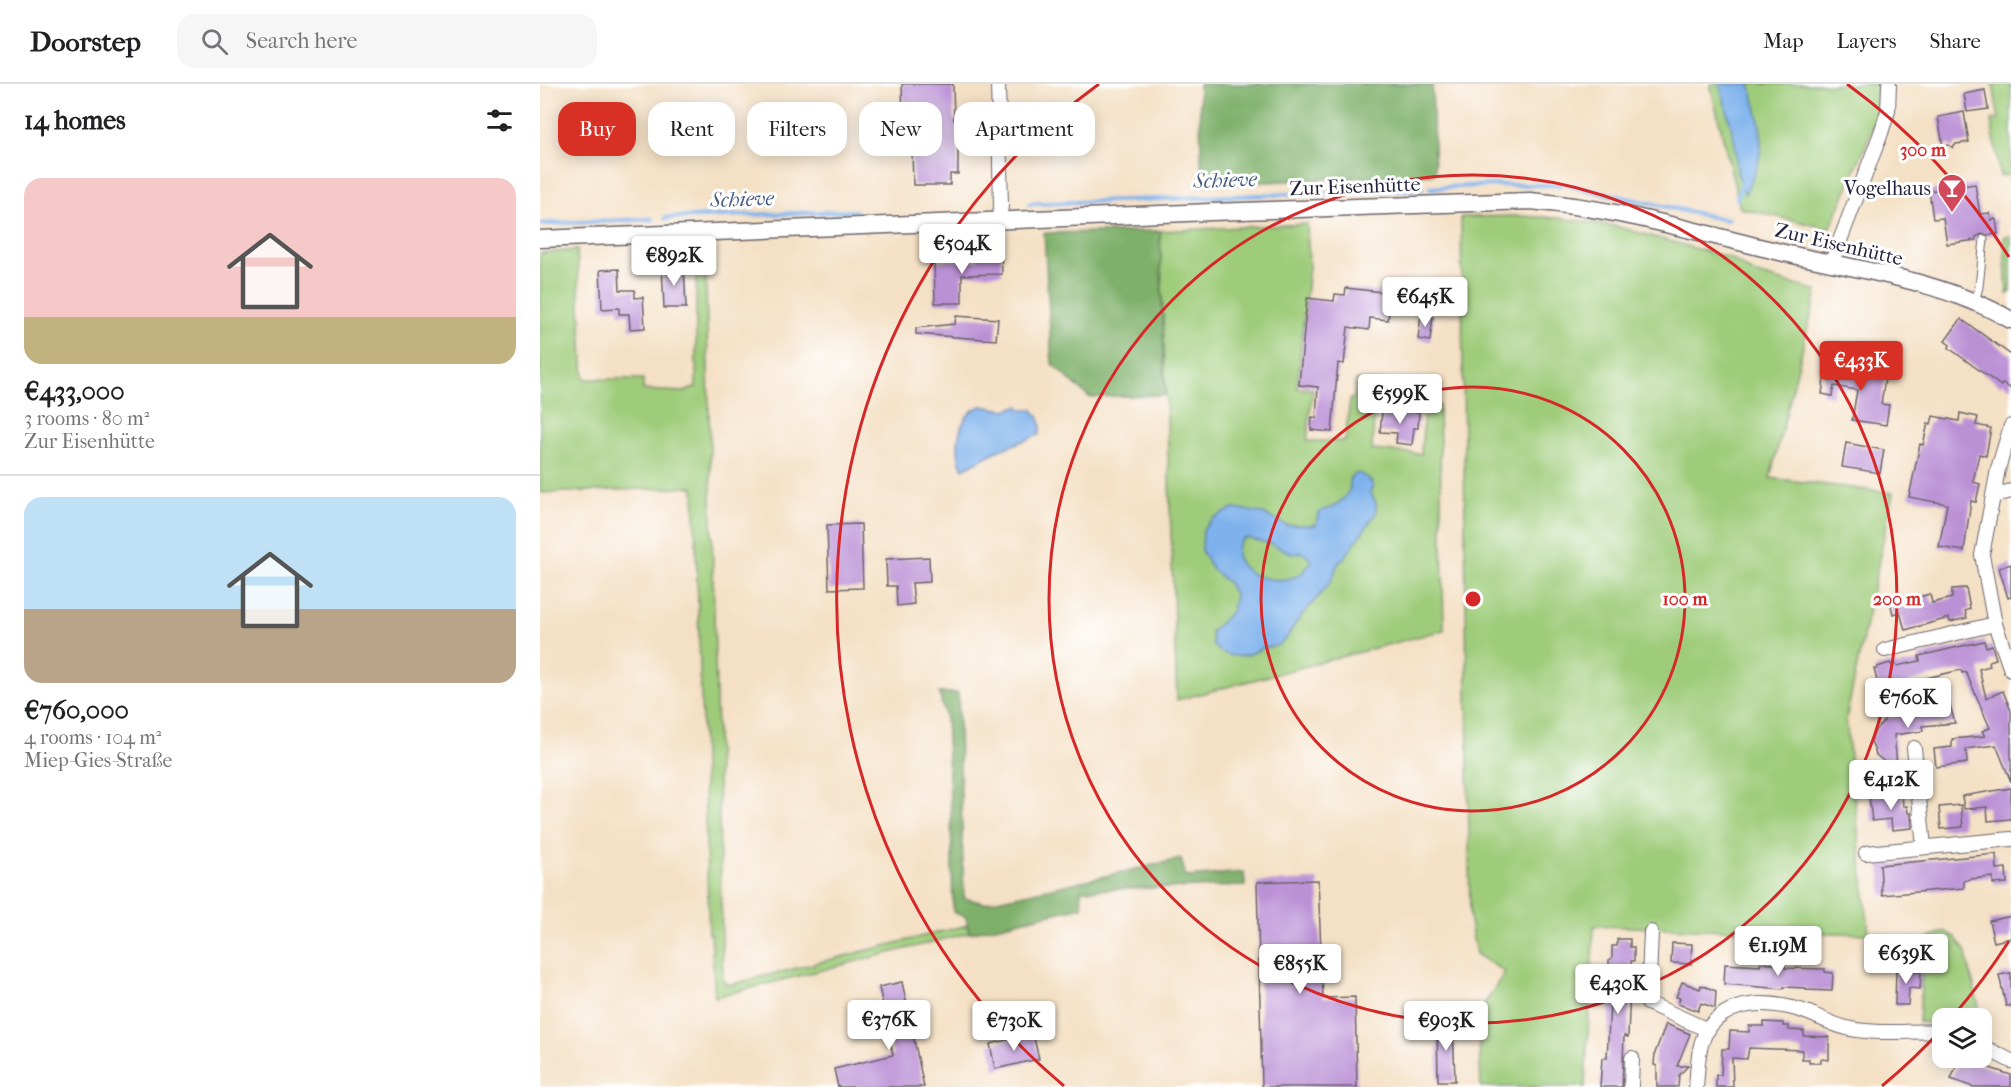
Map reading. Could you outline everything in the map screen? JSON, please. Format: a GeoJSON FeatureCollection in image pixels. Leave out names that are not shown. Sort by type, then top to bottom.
{"type":"FeatureCollection","features":[{"type":"Feature","properties":{"kind":"street"},"geometry":{"type":"LineString","coordinates":[[998,84],[1001,206],[999,221]]}},
{"type":"Feature","properties":{"kind":"street"},"geometry":{"type":"LineString","coordinates":[[1831,264],[1881,133],[1888,111],[1889,84]]}},
{"type":"Feature","properties":{"kind":"street","name":"Zur Eisenhütte"},"geometry":{"type":"LineString","coordinates":[[540,239],[1530,201],[1575,205],[1621,213],[1912,282],[1975,303],[2011,320]]}},
{"type":"Feature","properties":{"kind":"street"},"geometry":{"type":"LineString","coordinates":[[2011,426],[1998,469],[1982,555],[1995,624],[2011,670]]}},
{"type":"Feature","properties":{"kind":"street"},"geometry":{"type":"LineString","coordinates":[[1993,496],[2011,492]]}},
{"type":"Feature","properties":{"kind":"street"},"geometry":{"type":"LineString","coordinates":[[1885,650],[1995,624]]}},
{"type":"Feature","properties":{"kind":"street"},"geometry":{"type":"LineString","coordinates":[[1914,748],[1924,847]]}},
{"type":"Feature","properties":{"kind":"street"},"geometry":{"type":"LineString","coordinates":[[1866,853],[2011,839]]}},
{"type":"Feature","properties":{"kind":"street"},"geometry":{"type":"LineString","coordinates":[[1652,932],[1648,1003],[1708,1030]]}},
{"type":"Feature","properties":{"kind":"street"},"geometry":{"type":"LineString","coordinates":[[1696,1087],[1699,1054],[1708,1030],[1720,1018],[1737,1007],[1757,1003],[1801,1010],[1851,1029],[1932,1032]]}},
{"type":"Feature","properties":{"kind":"street"},"geometry":{"type":"LineString","coordinates":[[1992,1051],[2011,1061]]}},
{"type":"Feature","properties":{"kind":"street"},"geometry":{"type":"LineString","coordinates":[[1631,1087],[1632,1058]]}},
{"type":"Feature","properties":{"kind":"lane"},"geometry":{"type":"LineString","coordinates":[[1975,303],[1984,239]]}},
{"type":"Feature","properties":{"kind":"green space"},"geometry":{"type":"Polygon","coordinates":[[[1199,84],[1432,84],[1435,174],[1202,185],[1199,84]]]}},
{"type":"Feature","properties":{"kind":"green space"},"geometry":{"type":"Polygon","coordinates":[[[1710,84],[1878,84],[1880,111],[1830,229],[1740,208],[1710,84]]]}},
{"type":"Feature","properties":{"kind":"green space"},"geometry":{"type":"Polygon","coordinates":[[[1993,84],[2011,84],[2011,175],[2000,176],[1991,120],[1999,119],[1993,84]]]}},
{"type":"Feature","properties":{"kind":"green space"},"geometry":{"type":"Polygon","coordinates":[[[1461,217],[1559,218],[1615,226],[1730,258],[1753,273],[1817,291],[1770,478],[1893,493],[1846,719],[1869,934],[1594,926],[1585,1087],[1481,1087],[1478,1014],[1505,972],[1476,954],[1470,922],[1461,217]]]}},
{"type":"Feature","properties":{"kind":"green space"},"geometry":{"type":"Polygon","coordinates":[[[1307,224],[1309,266],[1297,388],[1313,389],[1307,441],[1345,441],[1350,399],[1354,398],[1356,380],[1391,382],[1388,405],[1375,405],[1372,450],[1421,454],[1424,414],[1408,411],[1408,403],[1439,405],[1444,630],[1177,700],[1160,231],[1307,224]]]}},
{"type":"Feature","properties":{"kind":"green space"},"geometry":{"type":"Polygon","coordinates":[[[1160,231],[1165,395],[1089,397],[1052,364],[1044,233],[1160,231]]]}},
{"type":"Feature","properties":{"kind":"green space"},"geometry":{"type":"Polygon","coordinates":[[[2011,236],[2011,292],[2007,294],[2004,237],[2011,236]]]}},
{"type":"Feature","properties":{"kind":"green space"},"geometry":{"type":"Polygon","coordinates":[[[696,244],[705,244],[723,982],[729,985],[968,925],[969,933],[715,997],[711,934],[709,934],[694,487],[540,493],[540,253],[577,250],[584,379],[643,379],[643,390],[684,392],[696,387],[696,244]]]}},
{"type":"Feature","properties":{"kind":"green space"},"geometry":{"type":"Polygon","coordinates":[[[939,693],[958,693],[964,898],[984,903],[1181,859],[1186,877],[1244,872],[1245,886],[1081,890],[1082,907],[969,933],[966,917],[953,912],[946,719],[939,693]]]}},
{"type":"Feature","properties":{"kind":"green space"},"geometry":{"type":"Polygon","coordinates":[[[1944,931],[1955,937],[1965,950],[1979,1008],[1932,1008],[1932,1023],[1919,1022],[1924,940],[1944,931]]]}},
{"type":"Feature","properties":{"kind":"water"},"geometry":{"type":"Polygon","coordinates":[[[1720,84],[1750,84],[1758,113],[1761,133],[1760,153],[1745,194],[1737,172],[1735,142],[1720,84]]]}},
{"type":"Feature","properties":{"kind":"water"},"geometry":{"type":"Polygon","coordinates":[[[982,406],[1005,410],[1018,406],[1023,410],[1032,409],[1040,421],[1039,435],[997,451],[963,469],[958,452],[960,432],[968,415],[974,409],[982,406]]]}},
{"type":"Feature","properties":{"kind":"water"},"geometry":{"type":"Polygon","coordinates":[[[1359,473],[1371,482],[1373,486],[1370,492],[1376,503],[1376,513],[1339,563],[1327,586],[1279,645],[1242,656],[1230,655],[1218,650],[1213,646],[1211,632],[1232,611],[1235,596],[1228,583],[1212,569],[1202,552],[1203,530],[1212,519],[1232,509],[1261,513],[1286,525],[1316,525],[1318,515],[1322,510],[1335,506],[1345,496],[1350,488],[1350,477],[1359,473]],[[1244,539],[1237,548],[1239,562],[1245,569],[1264,578],[1286,579],[1303,572],[1312,561],[1302,552],[1293,554],[1271,544],[1244,539]]]}},
{"type":"Feature","properties":{"kind":"building"},"geometry":{"type":"Polygon","coordinates":[[[902,84],[953,84],[954,156],[958,156],[958,174],[950,174],[950,185],[913,185],[912,156],[942,156],[942,102],[902,102],[902,84]]]}},
{"type":"Feature","properties":{"kind":"building"},"geometry":{"type":"Polygon","coordinates":[[[1985,90],[1988,109],[1967,112],[1964,94],[1985,90]]]}},
{"type":"Feature","properties":{"kind":"building"},"geometry":{"type":"Polygon","coordinates":[[[1964,112],[1969,142],[1956,144],[1953,148],[1949,145],[1943,146],[1938,117],[1964,112]]]}},
{"type":"Feature","properties":{"kind":"building","name":"Vogelhaus"},"geometry":{"type":"Polygon","coordinates":[[[1975,184],[1980,214],[1990,213],[1991,220],[1996,219],[1998,234],[1982,234],[1976,237],[1976,240],[1947,244],[1943,218],[1933,219],[1929,191],[1975,184]]]}},
{"type":"Feature","properties":{"kind":"building"},"geometry":{"type":"Polygon","coordinates":[[[1001,253],[1002,274],[962,275],[962,303],[935,303],[934,261],[978,260],[978,254],[1001,253]]]}},
{"type":"Feature","properties":{"kind":"building"},"geometry":{"type":"Polygon","coordinates":[[[684,264],[686,308],[664,308],[662,267],[684,264]]]}},
{"type":"Feature","properties":{"kind":"building"},"geometry":{"type":"Polygon","coordinates":[[[619,269],[620,290],[635,290],[635,298],[643,297],[645,328],[630,329],[629,314],[619,314],[619,308],[602,309],[600,270],[619,269]]]}},
{"type":"Feature","properties":{"kind":"building"},"geometry":{"type":"Polygon","coordinates":[[[1346,288],[1391,293],[1388,320],[1370,318],[1369,330],[1348,327],[1344,364],[1338,363],[1332,432],[1311,430],[1312,417],[1316,418],[1318,387],[1299,385],[1307,298],[1334,301],[1335,294],[1345,295],[1346,288]]]}},
{"type":"Feature","properties":{"kind":"building"},"geometry":{"type":"Polygon","coordinates":[[[1421,315],[1433,317],[1430,341],[1418,339],[1421,315]]]}},
{"type":"Feature","properties":{"kind":"building"},"geometry":{"type":"Polygon","coordinates":[[[956,316],[998,319],[996,340],[916,334],[916,328],[955,324],[956,316]]]}},
{"type":"Feature","properties":{"kind":"building"},"geometry":{"type":"Polygon","coordinates":[[[1961,319],[2011,355],[2011,389],[2003,383],[2001,386],[1949,348],[1950,345],[1945,341],[1961,319]]]}},
{"type":"Feature","properties":{"kind":"building"},"geometry":{"type":"Polygon","coordinates":[[[1836,366],[1886,372],[1881,404],[1889,405],[1886,425],[1852,420],[1857,390],[1834,386],[1832,396],[1822,394],[1825,372],[1835,374],[1836,366]]]}},
{"type":"Feature","properties":{"kind":"building"},"geometry":{"type":"Polygon","coordinates":[[[1415,383],[1435,384],[1434,402],[1414,401],[1415,383]]]}},
{"type":"Feature","properties":{"kind":"building"},"geometry":{"type":"Polygon","coordinates":[[[1391,409],[1419,412],[1418,428],[1414,428],[1412,445],[1396,443],[1397,433],[1380,432],[1382,411],[1391,411],[1391,409]]]}},
{"type":"Feature","properties":{"kind":"building"},"geometry":{"type":"Polygon","coordinates":[[[1960,413],[1978,417],[1976,425],[1991,428],[1986,456],[1979,454],[1973,482],[1980,484],[1976,502],[1971,501],[1964,551],[1939,547],[1947,504],[1909,497],[1920,444],[1923,445],[1928,423],[1931,424],[1933,416],[1959,421],[1960,413]]]}},
{"type":"Feature","properties":{"kind":"building"},"geometry":{"type":"Polygon","coordinates":[[[1846,443],[1884,450],[1880,473],[1842,467],[1846,443]]]}},
{"type":"Feature","properties":{"kind":"building"},"geometry":{"type":"Polygon","coordinates":[[[861,524],[863,588],[829,589],[827,525],[861,524]]]}},
{"type":"Feature","properties":{"kind":"building"},"geometry":{"type":"Polygon","coordinates":[[[929,557],[930,582],[912,583],[914,604],[897,606],[896,586],[887,586],[886,559],[929,557]]]}},
{"type":"Feature","properties":{"kind":"building"},"geometry":{"type":"Polygon","coordinates":[[[2011,564],[2011,597],[2008,598],[1999,568],[2011,564]]]}},
{"type":"Feature","properties":{"kind":"building"},"geometry":{"type":"Polygon","coordinates":[[[1966,588],[1970,609],[1965,611],[1967,618],[1950,622],[1949,618],[1905,630],[1900,612],[1893,614],[1890,601],[1930,594],[1932,603],[1952,598],[1952,589],[1966,588]]]}},
{"type":"Feature","properties":{"kind":"building"},"geometry":{"type":"Polygon","coordinates":[[[1984,641],[1986,647],[1992,645],[1996,659],[1989,661],[1990,666],[1979,669],[1986,698],[2003,691],[2011,711],[2011,782],[1996,745],[1966,749],[1967,763],[1936,767],[1934,749],[1952,747],[1952,739],[1985,736],[1982,731],[1990,728],[1966,672],[1962,673],[1961,670],[1913,681],[1901,685],[1903,691],[1881,697],[1874,669],[1890,663],[1897,666],[1920,661],[1919,656],[1984,641]]]}},
{"type":"Feature","properties":{"kind":"building"},"geometry":{"type":"Polygon","coordinates":[[[1949,702],[1955,723],[1922,726],[1923,731],[1894,735],[1897,764],[1886,763],[1876,755],[1871,741],[1884,718],[1907,716],[1907,713],[1949,702]]]}},
{"type":"Feature","properties":{"kind":"building"},"geometry":{"type":"Polygon","coordinates":[[[2011,788],[2011,819],[1988,821],[1987,807],[1964,809],[1962,796],[2011,788]]]}},
{"type":"Feature","properties":{"kind":"building"},"geometry":{"type":"Polygon","coordinates":[[[1902,793],[1903,806],[1907,806],[1908,813],[1911,813],[1912,828],[1892,830],[1891,819],[1872,821],[1869,796],[1902,793]]]}},
{"type":"Feature","properties":{"kind":"building"},"geometry":{"type":"Polygon","coordinates":[[[1961,805],[1963,827],[1941,829],[1939,807],[1961,805]]]}},
{"type":"Feature","properties":{"kind":"building"},"geometry":{"type":"Polygon","coordinates":[[[1996,854],[1997,869],[2006,868],[2007,883],[1993,884],[1993,877],[1970,879],[1964,881],[1964,888],[1882,895],[1880,865],[1996,854]]]}},
{"type":"Feature","properties":{"kind":"building"},"geometry":{"type":"Polygon","coordinates":[[[1318,880],[1323,998],[1355,997],[1357,1087],[1262,1087],[1257,882],[1318,880]]]}},
{"type":"Feature","properties":{"kind":"building"},"geometry":{"type":"Polygon","coordinates":[[[2011,916],[2011,938],[1994,942],[1989,921],[2011,916]]]}},
{"type":"Feature","properties":{"kind":"building"},"geometry":{"type":"Polygon","coordinates":[[[1617,939],[1630,939],[1630,947],[1634,947],[1634,961],[1631,961],[1628,1037],[1624,1036],[1622,1087],[1600,1087],[1602,1058],[1607,1058],[1611,984],[1628,986],[1609,966],[1612,946],[1617,946],[1617,939]]]}},
{"type":"Feature","properties":{"kind":"building"},"geometry":{"type":"Polygon","coordinates":[[[1672,943],[1692,944],[1691,964],[1671,963],[1672,943]]]}},
{"type":"Feature","properties":{"kind":"building"},"geometry":{"type":"Polygon","coordinates":[[[1760,963],[1785,965],[1785,968],[1825,969],[1825,972],[1833,973],[1832,991],[1724,984],[1725,964],[1760,966],[1760,963]]]}},
{"type":"Feature","properties":{"kind":"building"},"geometry":{"type":"Polygon","coordinates":[[[1896,970],[1921,972],[1920,989],[1909,988],[1908,1005],[1895,1005],[1896,970]]]}},
{"type":"Feature","properties":{"kind":"building"},"geometry":{"type":"Polygon","coordinates":[[[2011,973],[2011,1006],[2006,1006],[1999,975],[2011,973]]]}},
{"type":"Feature","properties":{"kind":"building"},"geometry":{"type":"Polygon","coordinates":[[[902,982],[924,1087],[838,1087],[834,1069],[893,1055],[879,987],[902,982]]]}},
{"type":"Feature","properties":{"kind":"building"},"geometry":{"type":"Polygon","coordinates":[[[1682,982],[1700,989],[1701,985],[1716,991],[1715,1008],[1701,1003],[1698,1011],[1678,1004],[1680,998],[1676,997],[1682,982]]]}},
{"type":"Feature","properties":{"kind":"building"},"geometry":{"type":"Polygon","coordinates":[[[1764,1022],[1783,1023],[1783,1026],[1789,1026],[1789,1030],[1804,1031],[1804,1036],[1829,1037],[1829,1060],[1821,1059],[1821,1063],[1809,1063],[1809,1059],[1802,1059],[1802,1050],[1749,1048],[1747,1059],[1732,1058],[1733,1087],[1716,1087],[1716,1075],[1721,1075],[1722,1049],[1729,1049],[1730,1031],[1749,1032],[1749,1026],[1764,1026],[1764,1022]]]}},
{"type":"Feature","properties":{"kind":"building"},"geometry":{"type":"Polygon","coordinates":[[[1437,1023],[1453,1023],[1455,1081],[1438,1081],[1437,1023]]]}},
{"type":"Feature","properties":{"kind":"building"},"geometry":{"type":"Polygon","coordinates":[[[1666,1024],[1690,1034],[1677,1066],[1688,1066],[1679,1075],[1678,1087],[1657,1087],[1655,1053],[1666,1024]]]}},
{"type":"Feature","properties":{"kind":"building"},"geometry":{"type":"Polygon","coordinates":[[[1033,1034],[1039,1059],[995,1069],[990,1044],[1033,1034]]]}},
{"type":"Feature","properties":{"kind":"building"},"geometry":{"type":"Polygon","coordinates":[[[1956,1068],[1990,1068],[2011,1075],[2011,1087],[1973,1087],[1951,1079],[1956,1068]]]}},
{"type":"Feature","properties":{"kind":"waterway","name":"Schieve"},"geometry":{"type":"LineString","coordinates":[[1737,198],[1743,181]]}},
{"type":"Feature","properties":{"kind":"waterway","name":"Schieve"},"geometry":{"type":"LineString","coordinates":[[1430,188],[1561,185]]}},
{"type":"Feature","properties":{"kind":"waterway","name":"Schieve"},"geometry":{"type":"LineString","coordinates":[[1571,186],[1729,219]]}},
{"type":"Feature","properties":{"kind":"waterway","name":"Schieve"},"geometry":{"type":"LineString","coordinates":[[1029,204],[1422,189]]}},
{"type":"Feature","properties":{"kind":"waterway","name":"Schieve"},"geometry":{"type":"LineString","coordinates":[[665,218],[856,211]]}},
{"type":"Feature","properties":{"kind":"waterway","name":"Schieve"},"geometry":{"type":"LineString","coordinates":[[540,224],[652,219]]}},
{"type":"Feature","properties":{"kind":"place","name":"Vogelhaus"},"geometry":{"type":"Point","coordinates":[1952,214]}}]}
